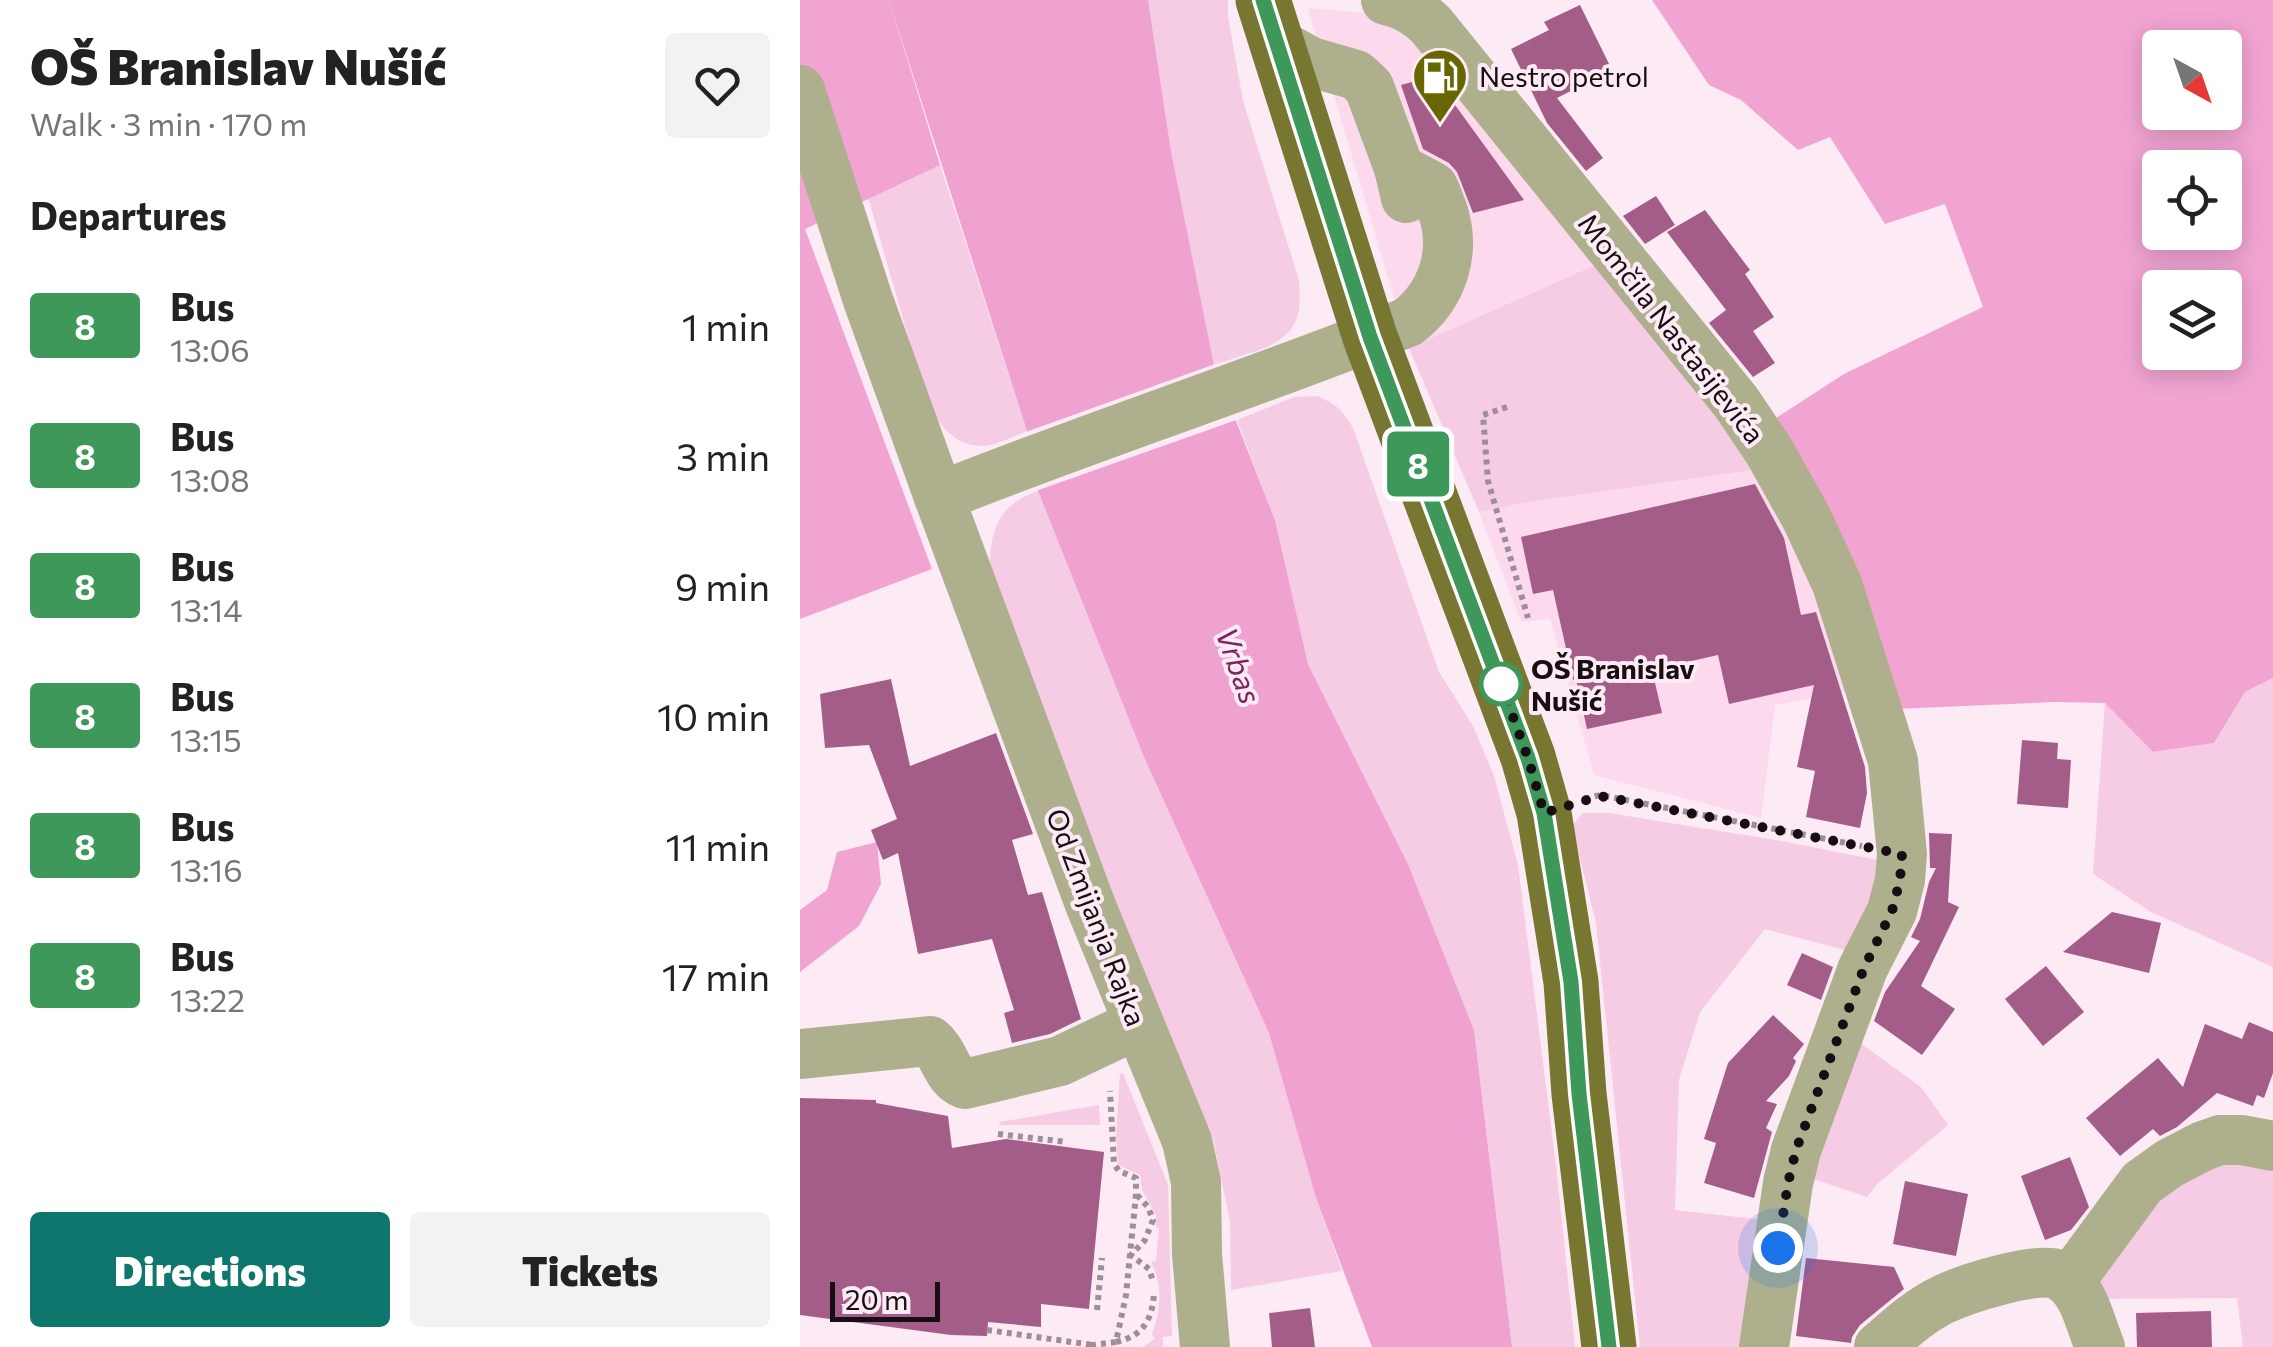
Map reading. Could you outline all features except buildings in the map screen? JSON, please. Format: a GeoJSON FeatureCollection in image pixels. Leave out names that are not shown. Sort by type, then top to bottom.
{"type":"FeatureCollection","features":[{"type":"Feature","properties":{"kind":"main road"},"geometry":{"type":"LineString","coordinates":[[1269,21],[1370,337],[1528,758],[1544,813],[1571,982],[1579,1094],[1609,1347]]}},
{"type":"Feature","properties":{"kind":"street","name":"Momčila Nastasijevića"},"geometry":{"type":"LineString","coordinates":[[1386,0],[1401,3],[1431,25],[1736,402],[1769,451],[1837,584],[1893,761],[1902,854],[1900,880],[1892,911],[1864,968],[1796,1150],[1764,1347]]}},
{"type":"Feature","properties":{"kind":"street"},"geometry":{"type":"LineString","coordinates":[[939,497],[1370,337],[1420,313],[1429,300],[1399,168],[1369,87],[1356,75],[1312,62],[1269,21]]}},
{"type":"Feature","properties":{"kind":"street","name":"Od Zmijanja Rajka"},"geometry":{"type":"LineString","coordinates":[[800,90],[868,300],[939,497],[1090,904],[1187,1141],[1196,1182],[1205,1347]]}},
{"type":"Feature","properties":{"kind":"street"},"geometry":{"type":"LineString","coordinates":[[802,1054],[930,1041],[951,1074],[966,1084],[1060,1061],[1120,1032],[1144,1038]]}},
{"type":"Feature","properties":{"kind":"street"},"geometry":{"type":"LineString","coordinates":[[2069,1282],[2142,1183],[2170,1163],[2220,1140],[2273,1146]]}},
{"type":"Feature","properties":{"kind":"street"},"geometry":{"type":"LineString","coordinates":[[1879,1347],[1914,1317],[1942,1300],[1984,1283],[2044,1274],[2058,1274],[2069,1282],[2080,1297],[2100,1347]]}},
{"type":"Feature","properties":{"kind":"path"},"geometry":{"type":"LineString","coordinates":[[1507,407],[1483,415],[1488,480],[1533,635]]}},
{"type":"Feature","properties":{"kind":"path"},"geometry":{"type":"LineString","coordinates":[[1544,813],[1600,796],[1902,854]]}},
{"type":"Feature","properties":{"kind":"path"},"geometry":{"type":"LineString","coordinates":[[1110,1091],[1114,1164],[1119,1171],[1136,1178],[1132,1255],[1116,1342]]}},
{"type":"Feature","properties":{"kind":"path"},"geometry":{"type":"LineString","coordinates":[[998,1134],[1066,1142]]}},
{"type":"Feature","properties":{"kind":"path"},"geometry":{"type":"LineString","coordinates":[[1132,1255],[1145,1240],[1153,1220],[1136,1194]]}},
{"type":"Feature","properties":{"kind":"path"},"geometry":{"type":"LineString","coordinates":[[988,1330],[1093,1346],[1136,1335],[1152,1312],[1153,1278],[1132,1255]]}},
{"type":"Feature","properties":{"kind":"path"},"geometry":{"type":"LineString","coordinates":[[1097,1310],[1102,1258]]}},
{"type":"Feature","properties":{"kind":"shaded area"},"geometry":{"type":"Polygon","coordinates":[[[800,0],[889,0],[940,165],[805,229],[932,569],[800,619],[800,0]]]}},
{"type":"Feature","properties":{"kind":"shaded area"},"geometry":{"type":"Polygon","coordinates":[[[1148,0],[1228,0],[1243,101],[1298,277],[1300,300],[1290,330],[1267,347],[1214,365],[1171,151],[1148,0]]]}},
{"type":"Feature","properties":{"kind":"shaded area"},"geometry":{"type":"Polygon","coordinates":[[[1652,0],[2273,0],[2273,678],[2245,692],[2214,743],[2153,752],[2105,703],[1894,709],[1767,424],[1844,374],[1983,307],[1945,204],[1885,224],[1830,137],[1798,150],[1741,100],[1709,85],[1652,0]]]}},
{"type":"Feature","properties":{"kind":"shaded area"},"geometry":{"type":"Polygon","coordinates":[[[1308,8],[1406,20],[1602,262],[1409,348],[1308,8]]]}},
{"type":"Feature","properties":{"kind":"shaded area"},"geometry":{"type":"Polygon","coordinates":[[[940,165],[1027,431],[986,446],[971,445],[955,437],[927,402],[868,197],[940,165]]]}},
{"type":"Feature","properties":{"kind":"shaded area"},"geometry":{"type":"Polygon","coordinates":[[[1602,262],[1766,468],[1479,512],[1409,348],[1602,262]]]}},
{"type":"Feature","properties":{"kind":"shaded area"},"geometry":{"type":"Polygon","coordinates":[[[1317,396],[1338,408],[1353,428],[1439,672],[1473,726],[1494,776],[1518,865],[1575,1347],[1512,1347],[1474,1030],[1408,864],[1308,664],[1275,520],[1237,420],[1294,397],[1317,396]]]}},
{"type":"Feature","properties":{"kind":"shaded area"},"geometry":{"type":"Polygon","coordinates":[[[1766,468],[1863,689],[1775,705],[1761,818],[1594,775],[1550,619],[1521,622],[1479,512],[1766,468]]]}},
{"type":"Feature","properties":{"kind":"shaded area"},"geometry":{"type":"Polygon","coordinates":[[[1038,491],[1144,757],[1269,1033],[1316,1198],[1342,1271],[1231,1290],[1230,1222],[1213,1139],[1091,847],[990,566],[992,540],[1000,519],[1014,503],[1038,491]]]}},
{"type":"Feature","properties":{"kind":"shaded area"},"geometry":{"type":"Polygon","coordinates":[[[2273,678],[2273,967],[2151,912],[2093,874],[2105,703],[2153,752],[2214,743],[2245,692],[2273,678]]]}},
{"type":"Feature","properties":{"kind":"shaded area"},"geometry":{"type":"Polygon","coordinates":[[[1583,813],[1609,813],[1887,862],[1857,953],[1765,929],[1700,1012],[1679,1080],[1675,1210],[1774,1221],[1750,1347],[1640,1347],[1596,923],[1572,826],[1583,813]]]}},
{"type":"Feature","properties":{"kind":"shaded area"},"geometry":{"type":"Polygon","coordinates":[[[877,842],[881,884],[859,926],[800,972],[800,910],[827,890],[837,852],[877,842]]]}},
{"type":"Feature","properties":{"kind":"shaded area"},"geometry":{"type":"Polygon","coordinates":[[[1850,1036],[1921,1087],[1948,1125],[1877,1184],[1867,1197],[1802,1175],[1850,1036]]]}},
{"type":"Feature","properties":{"kind":"shaded area"},"geometry":{"type":"Polygon","coordinates":[[[1123,1073],[1168,1185],[1172,1336],[1163,1337],[1163,1347],[1143,1347],[1155,1339],[1152,1334],[1159,1289],[1151,1262],[1156,1261],[1159,1228],[1142,1190],[1140,1175],[1118,1165],[1116,1134],[1123,1073]]]}},
{"type":"Feature","properties":{"kind":"shaded area"},"geometry":{"type":"Polygon","coordinates":[[[1099,1105],[1100,1125],[999,1125],[1000,1122],[1099,1105]]]}},
{"type":"Feature","properties":{"kind":"shaded area"},"geometry":{"type":"Polygon","coordinates":[[[2273,1154],[2273,1347],[2243,1347],[2237,1298],[2094,1299],[2092,1266],[2169,1177],[2273,1154]]]}},
{"type":"Feature","properties":{"kind":"water","name":"Vrbas"},"geometry":{"type":"Polygon","coordinates":[[[889,0],[1148,0],[1171,151],[1214,365],[1275,520],[1308,664],[1408,864],[1474,1030],[1512,1347],[1372,1347],[1316,1198],[1269,1033],[1144,757],[1038,491],[1027,431],[889,0]]]}},
{"type":"Feature","properties":{"kind":"pier"},"geometry":{"type":"Polygon","coordinates":[[[1218,363],[1242,418],[1033,492],[1023,433],[1218,363]]]}},
{"type":"Feature","properties":{"kind":"bus line","name":"8"},"geometry":{"type":"LineString","coordinates":[[1263,0],[1370,337],[1528,758],[1544,813],[1571,982],[1579,1094],[1609,1347]]}},
{"type":"Feature","properties":{"kind":"place","name":"Nestro petrol"},"geometry":{"type":"Point","coordinates":[1440,125]}},
{"type":"Feature","properties":{"kind":"place","name":"OŠ Branislav Nušić"},"geometry":{"type":"Point","coordinates":[1501,684]}},
{"type":"Feature","properties":{"kind":"route"},"geometry":{"type":"LineString","coordinates":[[1501,684],[1544,813],[1600,796],[1902,854],[1892,911],[1864,968],[1796,1150],[1778,1248]]}}]}
